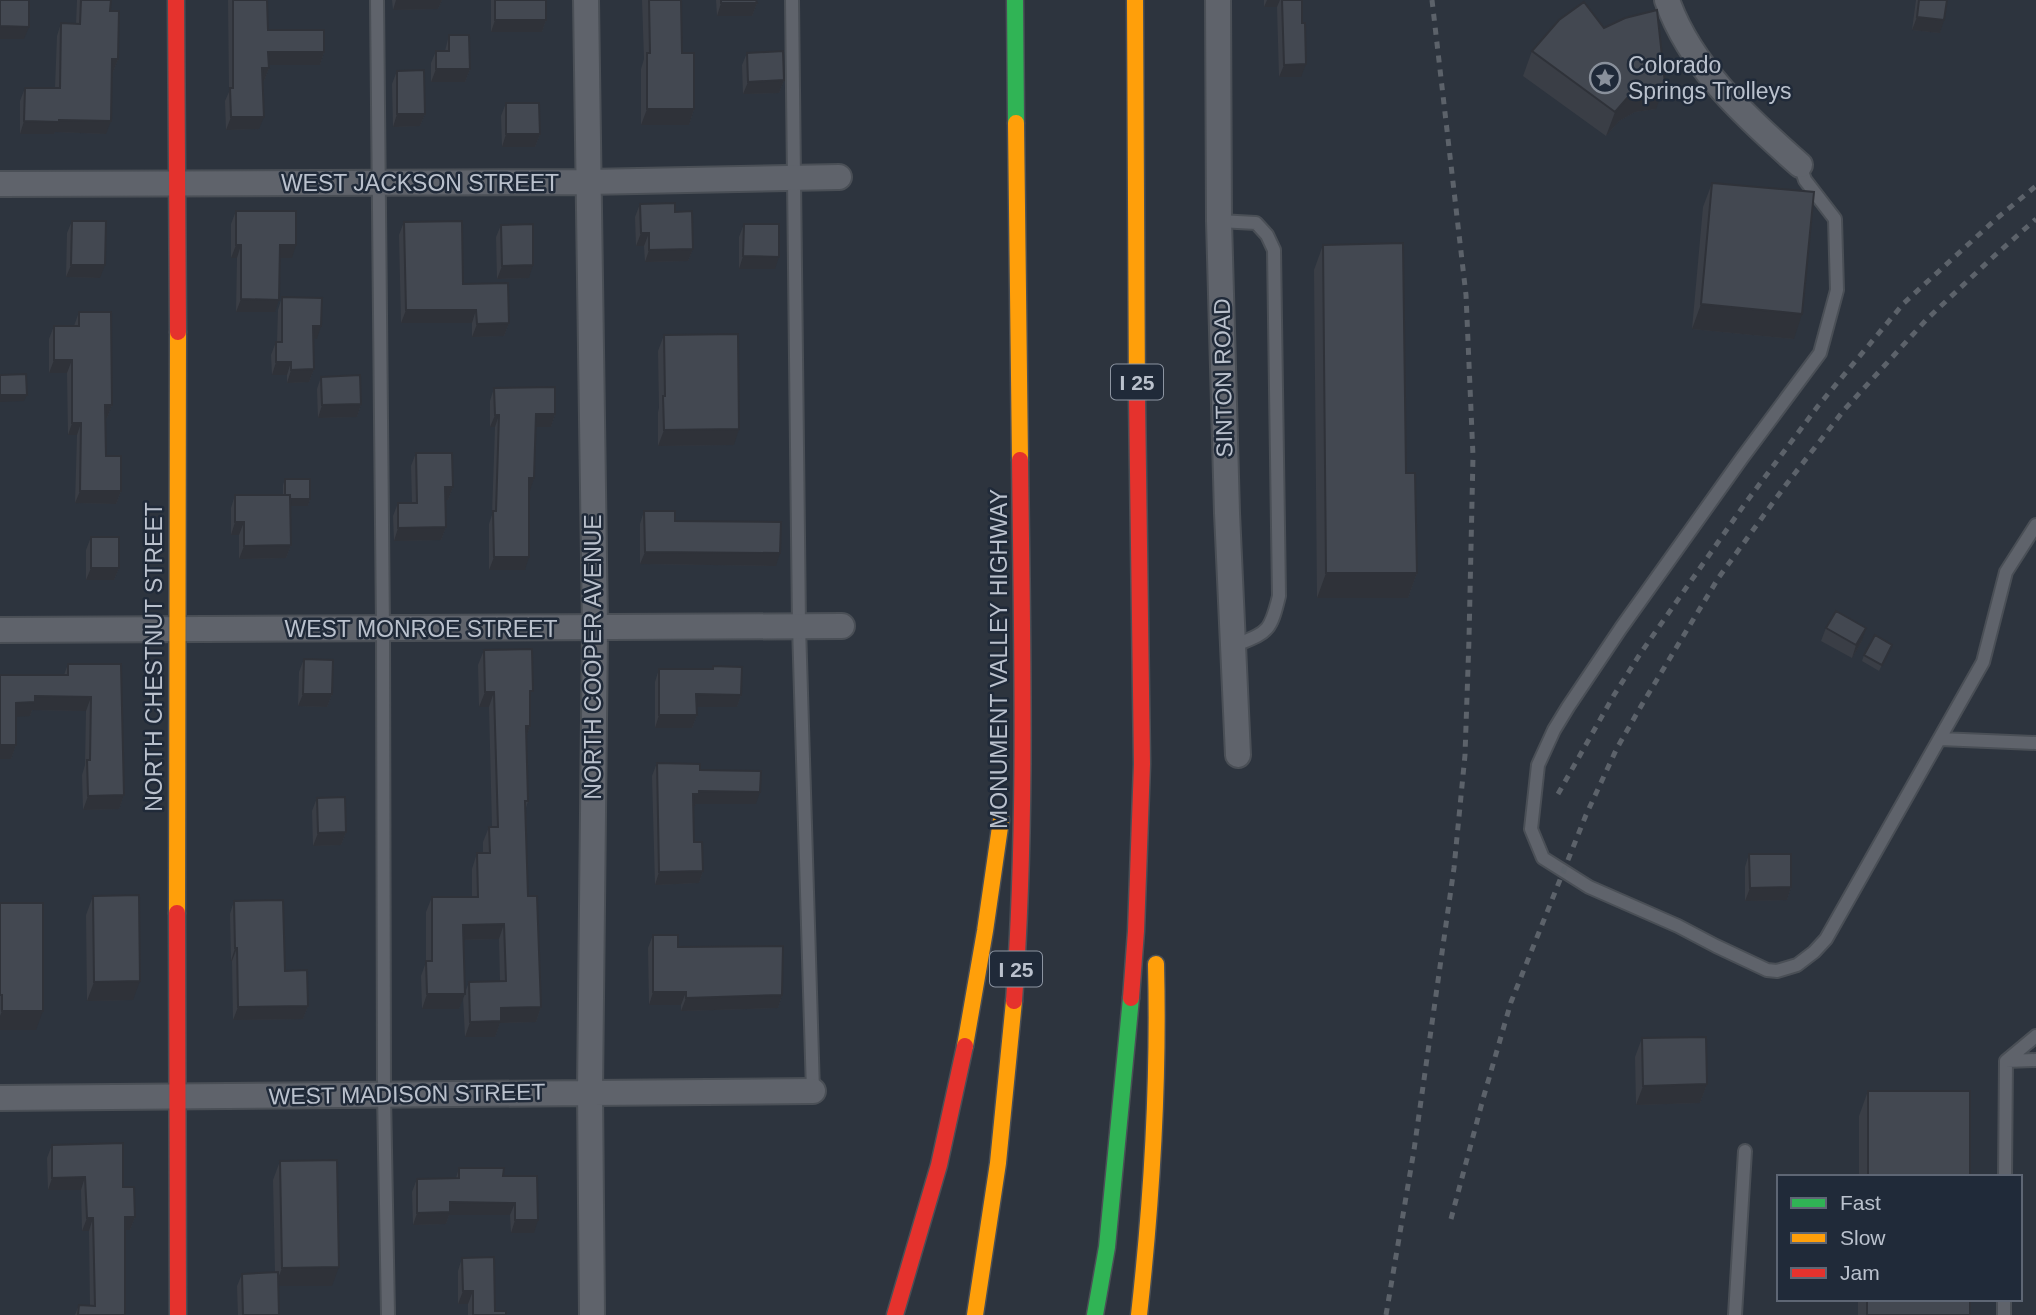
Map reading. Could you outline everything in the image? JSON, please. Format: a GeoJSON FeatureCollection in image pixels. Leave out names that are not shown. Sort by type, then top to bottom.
{"type":"FeatureCollection","features":[{"type":"Feature","properties":{"kind":"main road","name":"NORTH CHESTNUT STREET"},"geometry":{"type":"LineString","coordinates":[[176,0],[178,1315]]}},
{"type":"Feature","properties":{"kind":"main road","name":"MONUMENT VALLEY HIGHWAY"},"geometry":{"type":"LineString","coordinates":[[975,1315],[992,1207],[1004,1104],[1015,974],[1022,828],[1021,392],[1015,0]]}},
{"type":"Feature","properties":{"kind":"main road","name":"I 25"},"geometry":{"type":"LineString","coordinates":[[1095,1315],[1108,1234],[1128,1045],[1142,764],[1135,0]]}},
{"type":"Feature","properties":{"kind":"main road"},"geometry":{"type":"LineString","coordinates":[[1006,781],[1021,620]]}},
{"type":"Feature","properties":{"kind":"main road"},"geometry":{"type":"LineString","coordinates":[[1142,764],[1153,903]]}},
{"type":"Feature","properties":{"kind":"main road"},"geometry":{"type":"LineString","coordinates":[[895,1315],[921,1231],[951,1117],[975,989],[1002,807]]}},
{"type":"Feature","properties":{"kind":"main road"},"geometry":{"type":"LineString","coordinates":[[1139,1315],[1150,1217],[1154,1147],[1158,1033],[1155,949]]}},
{"type":"Feature","properties":{"kind":"street","name":"NORTH COOPER AVENUE"},"geometry":{"type":"LineString","coordinates":[[586,0],[594,628],[590,1091],[592,1315]]}},
{"type":"Feature","properties":{"kind":"street","name":"SINTON ROAD"},"geometry":{"type":"LineString","coordinates":[[1217,0],[1219,220],[1227,513],[1238,755]]}},
{"type":"Feature","properties":{"kind":"street"},"geometry":{"type":"LineString","coordinates":[[1667,0],[1677,24],[1724,92],[1800,165]]}},
{"type":"Feature","properties":{"kind":"street","name":"WEST JACKSON STREET"},"geometry":{"type":"LineString","coordinates":[[0,184],[587,182],[839,177]]}},
{"type":"Feature","properties":{"kind":"street","name":"WEST MONROE STREET"},"geometry":{"type":"LineString","coordinates":[[0,630],[842,626]]}},
{"type":"Feature","properties":{"kind":"street","name":"WEST MADISON STREET"},"geometry":{"type":"LineString","coordinates":[[0,1098],[813,1091]]}},
{"type":"Feature","properties":{"kind":"lane"},"geometry":{"type":"LineString","coordinates":[[377,0],[384,1094],[388,1315]]}},
{"type":"Feature","properties":{"kind":"lane"},"geometry":{"type":"LineString","coordinates":[[792,0],[799,626],[813,1091]]}},
{"type":"Feature","properties":{"kind":"lane"},"geometry":{"type":"LineString","coordinates":[[1800,165],[1805,180],[1835,219],[1837,290],[1820,353],[1620,628],[1549,739],[1538,765],[1531,829],[1543,858],[1589,887],[1678,926],[1767,970],[1787,970],[1797,965],[1826,939],[1983,662],[2006,572],[2036,524]]}},
{"type":"Feature","properties":{"kind":"lane"},"geometry":{"type":"LineString","coordinates":[[1219,220],[1256,223],[1267,235],[1274,250],[1279,596],[1273,619],[1264,633],[1233,646]]}},
{"type":"Feature","properties":{"kind":"lane"},"geometry":{"type":"LineString","coordinates":[[1940,739],[2036,743]]}},
{"type":"Feature","properties":{"kind":"lane"},"geometry":{"type":"LineString","coordinates":[[2006,1175],[2007,1061],[2036,1036]]}},
{"type":"Feature","properties":{"kind":"lane"},"geometry":{"type":"LineString","coordinates":[[2007,1061],[2036,1060]]}},
{"type":"Feature","properties":{"kind":"lane"},"geometry":{"type":"LineString","coordinates":[[1735,1315],[1745,1151]]}},
{"type":"Feature","properties":{"kind":"building"},"geometry":{"type":"Polygon","coordinates":[[[0,0],[29,0],[29,27],[0,26],[0,0]]]}},
{"type":"Feature","properties":{"kind":"building"},"geometry":{"type":"Polygon","coordinates":[[[81,0],[111,0],[110,11],[119,11],[118,59],[112,59],[111,121],[24,121],[25,88],[60,88],[61,23],[80,24],[81,0]]]}},
{"type":"Feature","properties":{"kind":"building"},"geometry":{"type":"Polygon","coordinates":[[[233,0],[267,0],[268,30],[324,30],[324,52],[268,52],[269,68],[262,68],[264,117],[231,117],[233,0]]]}},
{"type":"Feature","properties":{"kind":"building"},"geometry":{"type":"Polygon","coordinates":[[[495,0],[546,0],[546,20],[495,20],[495,0]]]}},
{"type":"Feature","properties":{"kind":"building"},"geometry":{"type":"Polygon","coordinates":[[[649,0],[681,0],[682,53],[694,53],[694,109],[647,109],[649,0]]]}},
{"type":"Feature","properties":{"kind":"building"},"geometry":{"type":"Polygon","coordinates":[[[721,0],[756,0],[757,3],[721,3],[721,0]]]}},
{"type":"Feature","properties":{"kind":"building"},"geometry":{"type":"Polygon","coordinates":[[[1282,0],[1302,0],[1306,64],[1284,65],[1282,0]]]}},
{"type":"Feature","properties":{"kind":"building"},"geometry":{"type":"Polygon","coordinates":[[[1919,0],[1947,0],[1944,20],[1917,17],[1919,0]]]}},
{"type":"Feature","properties":{"kind":"building"},"geometry":{"type":"Polygon","coordinates":[[[1584,2],[1604,28],[1625,18],[1657,10],[1665,84],[1644,87],[1628,97],[1615,112],[1532,51],[1559,20],[1584,2]]]}},
{"type":"Feature","properties":{"kind":"building"},"geometry":{"type":"Polygon","coordinates":[[[449,35],[469,35],[470,69],[436,69],[436,51],[449,51],[449,35]]]}},
{"type":"Feature","properties":{"kind":"building"},"geometry":{"type":"Polygon","coordinates":[[[783,51],[784,80],[748,82],[747,53],[783,51]]]}},
{"type":"Feature","properties":{"kind":"building"},"geometry":{"type":"Polygon","coordinates":[[[424,70],[425,114],[397,114],[397,71],[424,70]]]}},
{"type":"Feature","properties":{"kind":"building"},"geometry":{"type":"Polygon","coordinates":[[[506,103],[539,103],[540,134],[506,134],[506,103]]]}},
{"type":"Feature","properties":{"kind":"building"},"geometry":{"type":"Polygon","coordinates":[[[1712,183],[1814,192],[1802,314],[1701,304],[1712,183]]]}},
{"type":"Feature","properties":{"kind":"building"},"geometry":{"type":"Polygon","coordinates":[[[675,203],[675,212],[692,211],[693,249],[649,250],[649,233],[641,233],[640,204],[675,203]]]}},
{"type":"Feature","properties":{"kind":"building"},"geometry":{"type":"Polygon","coordinates":[[[236,211],[296,211],[296,245],[280,245],[279,300],[241,299],[241,245],[236,245],[236,211]]]}},
{"type":"Feature","properties":{"kind":"building"},"geometry":{"type":"Polygon","coordinates":[[[72,221],[106,221],[105,265],[71,265],[72,221]]]}},
{"type":"Feature","properties":{"kind":"building"},"geometry":{"type":"Polygon","coordinates":[[[462,221],[463,284],[508,283],[509,323],[477,324],[476,310],[406,310],[404,222],[462,221]]]}},
{"type":"Feature","properties":{"kind":"building"},"geometry":{"type":"Polygon","coordinates":[[[533,224],[533,265],[502,266],[501,225],[533,224]]]}},
{"type":"Feature","properties":{"kind":"building"},"geometry":{"type":"Polygon","coordinates":[[[744,224],[779,224],[779,257],[743,256],[744,224]]]}},
{"type":"Feature","properties":{"kind":"building"},"geometry":{"type":"Polygon","coordinates":[[[1403,243],[1406,473],[1415,473],[1417,573],[1326,573],[1323,245],[1403,243]]]}},
{"type":"Feature","properties":{"kind":"building"},"geometry":{"type":"Polygon","coordinates":[[[282,297],[322,298],[321,326],[313,326],[314,369],[291,370],[291,362],[276,362],[276,342],[282,342],[282,297]]]}},
{"type":"Feature","properties":{"kind":"building"},"geometry":{"type":"Polygon","coordinates":[[[79,312],[111,312],[112,405],[105,405],[106,456],[121,456],[121,491],[80,491],[81,423],[72,423],[72,360],[54,360],[54,326],[79,326],[79,312]]]}},
{"type":"Feature","properties":{"kind":"building"},"geometry":{"type":"Polygon","coordinates":[[[738,334],[739,429],[664,430],[664,335],[738,334]]]}},
{"type":"Feature","properties":{"kind":"building"},"geometry":{"type":"Polygon","coordinates":[[[26,374],[27,395],[0,395],[0,375],[26,374]]]}},
{"type":"Feature","properties":{"kind":"building"},"geometry":{"type":"Polygon","coordinates":[[[360,375],[361,404],[322,405],[321,377],[360,375]]]}},
{"type":"Feature","properties":{"kind":"building"},"geometry":{"type":"Polygon","coordinates":[[[555,387],[555,414],[536,414],[534,478],[529,478],[529,557],[494,557],[493,511],[496,511],[499,415],[495,415],[494,388],[555,387]]]}},
{"type":"Feature","properties":{"kind":"building"},"geometry":{"type":"Polygon","coordinates":[[[416,453],[452,453],[453,487],[445,487],[446,527],[398,528],[398,503],[417,503],[416,453]]]}},
{"type":"Feature","properties":{"kind":"building"},"geometry":{"type":"Polygon","coordinates":[[[285,479],[310,479],[310,499],[290,499],[290,495],[285,495],[285,479]]]}},
{"type":"Feature","properties":{"kind":"building"},"geometry":{"type":"Polygon","coordinates":[[[235,495],[290,495],[291,545],[244,546],[244,522],[235,522],[235,495]]]}},
{"type":"Feature","properties":{"kind":"building"},"geometry":{"type":"Polygon","coordinates":[[[644,511],[675,511],[675,521],[781,522],[780,553],[645,552],[644,511]]]}},
{"type":"Feature","properties":{"kind":"building"},"geometry":{"type":"Polygon","coordinates":[[[91,537],[119,537],[119,568],[91,568],[91,537]]]}},
{"type":"Feature","properties":{"kind":"building"},"geometry":{"type":"Polygon","coordinates":[[[1836,611],[1866,628],[1856,645],[1826,628],[1836,611]]]}},
{"type":"Feature","properties":{"kind":"building"},"geometry":{"type":"Polygon","coordinates":[[[1875,635],[1892,645],[1882,665],[1864,655],[1875,635]]]}},
{"type":"Feature","properties":{"kind":"building"},"geometry":{"type":"Polygon","coordinates":[[[532,649],[533,691],[530,691],[530,726],[526,726],[528,801],[525,801],[528,896],[537,896],[541,1007],[501,1008],[501,1021],[470,1022],[469,982],[506,981],[504,924],[463,925],[465,994],[427,994],[426,961],[432,961],[432,897],[478,897],[477,853],[490,853],[489,827],[498,827],[494,692],[485,692],[484,650],[532,649]]]}},
{"type":"Feature","properties":{"kind":"building"},"geometry":{"type":"Polygon","coordinates":[[[304,659],[333,660],[332,694],[303,694],[304,659]]]}},
{"type":"Feature","properties":{"kind":"building"},"geometry":{"type":"Polygon","coordinates":[[[68,664],[121,664],[124,795],[88,796],[91,697],[35,696],[35,702],[16,703],[16,745],[0,745],[0,675],[68,675],[68,664]]]}},
{"type":"Feature","properties":{"kind":"building"},"geometry":{"type":"Polygon","coordinates":[[[713,666],[742,667],[741,695],[696,694],[697,715],[659,715],[659,669],[713,669],[713,666]]]}},
{"type":"Feature","properties":{"kind":"building"},"geometry":{"type":"Polygon","coordinates":[[[657,763],[700,764],[700,770],[761,771],[760,792],[699,791],[699,794],[693,794],[694,842],[702,842],[703,871],[659,872],[657,763]]]}},
{"type":"Feature","properties":{"kind":"building"},"geometry":{"type":"Polygon","coordinates":[[[345,797],[346,832],[318,833],[317,798],[345,797]]]}},
{"type":"Feature","properties":{"kind":"building"},"geometry":{"type":"Polygon","coordinates":[[[1749,854],[1791,854],[1791,887],[1750,888],[1749,854]]]}},
{"type":"Feature","properties":{"kind":"building"},"geometry":{"type":"Polygon","coordinates":[[[139,895],[140,981],[94,982],[93,896],[139,895]]]}},
{"type":"Feature","properties":{"kind":"building"},"geometry":{"type":"Polygon","coordinates":[[[283,900],[285,971],[307,970],[308,1006],[238,1007],[234,901],[283,900]]]}},
{"type":"Feature","properties":{"kind":"building"},"geometry":{"type":"Polygon","coordinates":[[[0,903],[43,903],[43,1011],[2,1011],[0,903]]]}},
{"type":"Feature","properties":{"kind":"building"},"geometry":{"type":"Polygon","coordinates":[[[653,935],[678,935],[678,947],[783,946],[782,995],[686,998],[686,992],[653,992],[653,935]]]}},
{"type":"Feature","properties":{"kind":"building"},"geometry":{"type":"Polygon","coordinates":[[[1706,1037],[1707,1084],[1643,1086],[1642,1038],[1706,1037]]]}},
{"type":"Feature","properties":{"kind":"building"},"geometry":{"type":"Polygon","coordinates":[[[1868,1091],[1970,1091],[1970,1175],[1868,1175],[1868,1091]]]}},
{"type":"Feature","properties":{"kind":"building"},"geometry":{"type":"Polygon","coordinates":[[[123,1143],[123,1187],[134,1187],[135,1217],[125,1217],[125,1315],[78,1315],[79,1305],[95,1306],[93,1218],[87,1218],[85,1177],[52,1178],[52,1145],[123,1143]]]}},
{"type":"Feature","properties":{"kind":"building"},"geometry":{"type":"Polygon","coordinates":[[[337,1160],[339,1267],[282,1268],[280,1161],[337,1160]]]}},
{"type":"Feature","properties":{"kind":"building"},"geometry":{"type":"Polygon","coordinates":[[[459,1168],[504,1168],[503,1176],[537,1176],[538,1220],[515,1220],[515,1203],[450,1202],[450,1212],[417,1213],[417,1179],[459,1178],[459,1168]]]}},
{"type":"Feature","properties":{"kind":"building"},"geometry":{"type":"Polygon","coordinates":[[[494,1257],[495,1311],[506,1311],[506,1315],[473,1315],[473,1291],[463,1291],[462,1258],[494,1257]]]}},
{"type":"Feature","properties":{"kind":"building"},"geometry":{"type":"Polygon","coordinates":[[[278,1272],[279,1315],[243,1315],[242,1274],[278,1272]]]}},
{"type":"Feature","properties":{"kind":"building"},"geometry":{"type":"Polygon","coordinates":[[[1867,1301],[1970,1301],[1970,1315],[1867,1315],[1867,1301]]]}},
{"type":"Feature","properties":{"kind":"railway"},"geometry":{"type":"LineString","coordinates":[[1386,1315],[1414,1150],[1454,868],[1465,755],[1473,456],[1466,295],[1432,0]]}},
{"type":"Feature","properties":{"kind":"railway"},"geometry":{"type":"LineString","coordinates":[[1558,794],[1640,654],[1744,505],[1818,406],[1904,303],[2036,186]]}},
{"type":"Feature","properties":{"kind":"railway"},"geometry":{"type":"LineString","coordinates":[[1451,1219],[1511,1002],[1586,815],[1617,748],[1644,701],[1719,577],[1844,410],[1927,319],[2036,219]]}},
{"type":"Feature","properties":{"kind":"traffic: fast"},"geometry":{"type":"LineString","coordinates":[[1015,0],[1016,123]]}},
{"type":"Feature","properties":{"kind":"traffic: fast"},"geometry":{"type":"LineString","coordinates":[[1095,1315],[1107,1247],[1131,998]]}},
{"type":"Feature","properties":{"kind":"traffic: slow"},"geometry":{"type":"LineString","coordinates":[[1135,0],[1137,399]]}},
{"type":"Feature","properties":{"kind":"traffic: slow"},"geometry":{"type":"LineString","coordinates":[[1016,123],[1020,460]]}},
{"type":"Feature","properties":{"kind":"traffic: slow"},"geometry":{"type":"LineString","coordinates":[[177,913],[178,332]]}},
{"type":"Feature","properties":{"kind":"traffic: slow"},"geometry":{"type":"LineString","coordinates":[[965,1046],[1001,820]]}},
{"type":"Feature","properties":{"kind":"traffic: slow"},"geometry":{"type":"LineString","coordinates":[[1139,1315],[1154,1140],[1156,964]]}},
{"type":"Feature","properties":{"kind":"traffic: slow"},"geometry":{"type":"LineString","coordinates":[[975,1315],[998,1163],[1014,1001]]}},
{"type":"Feature","properties":{"kind":"traffic: jam"},"geometry":{"type":"LineString","coordinates":[[176,0],[178,332]]}},
{"type":"Feature","properties":{"kind":"traffic: jam"},"geometry":{"type":"LineString","coordinates":[[1131,998],[1142,764],[1137,399]]}},
{"type":"Feature","properties":{"kind":"traffic: jam"},"geometry":{"type":"LineString","coordinates":[[1014,1001],[1022,798],[1020,460]]}},
{"type":"Feature","properties":{"kind":"traffic: jam"},"geometry":{"type":"LineString","coordinates":[[177,913],[178,1315]]}},
{"type":"Feature","properties":{"kind":"traffic: jam"},"geometry":{"type":"LineString","coordinates":[[895,1315],[939,1165],[965,1046]]}},
{"type":"Feature","properties":{"kind":"place","name":"Colorado Springs Trolleys"},"geometry":{"type":"Point","coordinates":[1605,78]}}]}
